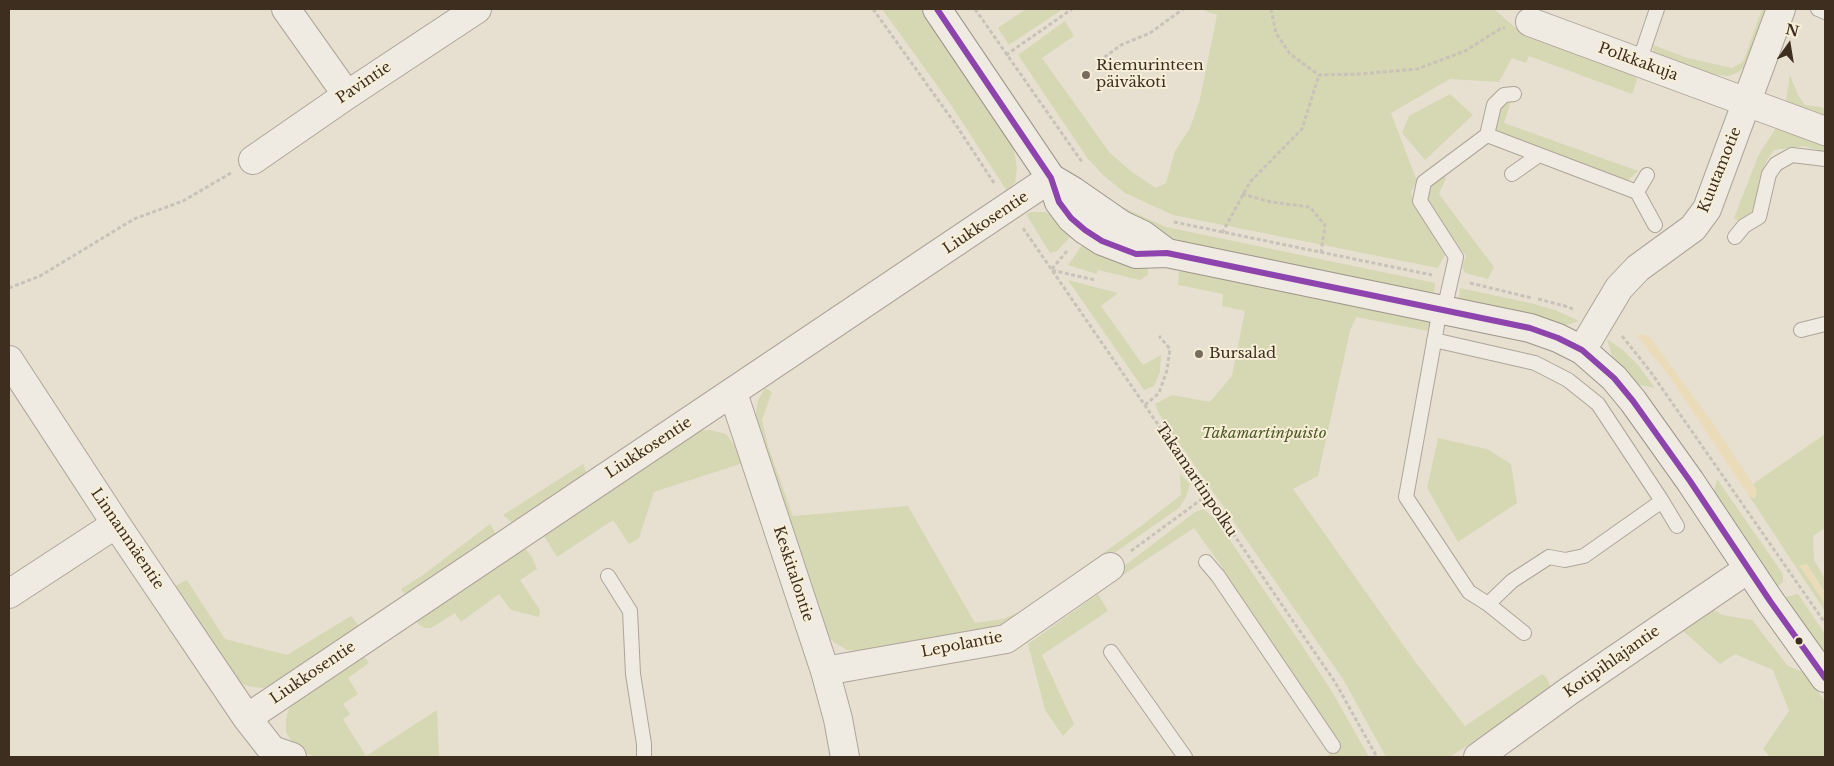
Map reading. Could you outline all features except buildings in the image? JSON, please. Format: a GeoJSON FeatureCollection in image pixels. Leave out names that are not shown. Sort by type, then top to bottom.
{"type":"FeatureCollection","features":[{"type":"Feature","properties":{"kind":"street"},"geometry":{"type":"LineString","coordinates":[[286,9],[347,95]]}},
{"type":"Feature","properties":{"kind":"street","name":"Pavintie"},"geometry":{"type":"LineString","coordinates":[[253,160],[477,9]]}},
{"type":"Feature","properties":{"kind":"street"},"geometry":{"type":"LineString","coordinates":[[936,9],[1051,178],[1059,202],[1071,218],[1102,241],[1136,254],[1167,253],[1530,328],[1558,338],[1582,350],[1614,378],[1633,401],[1825,678]]}},
{"type":"Feature","properties":{"kind":"street","name":"Kuutamotie"},"geometry":{"type":"LineString","coordinates":[[1582,350],[1619,288],[1638,268],[1693,228],[1707,210],[1780,9]]}},
{"type":"Feature","properties":{"kind":"street","name":"Polkkakuja"},"geometry":{"type":"LineString","coordinates":[[1530,22],[1825,130]]}},
{"type":"Feature","properties":{"kind":"street","name":"Liukkosentie"},"geometry":{"type":"LineString","coordinates":[[248,718],[1051,178]]}},
{"type":"Feature","properties":{"kind":"street","name":"Linnanmäentie"},"geometry":{"type":"LineString","coordinates":[[9,360],[116,524],[248,718],[272,750],[292,757]]}},
{"type":"Feature","properties":{"kind":"street","name":"Keskitalontie"},"geometry":{"type":"LineString","coordinates":[[733,393],[825,671],[838,719],[845,757]]}},
{"type":"Feature","properties":{"kind":"street"},"geometry":{"type":"LineString","coordinates":[[9,594],[116,524]]}},
{"type":"Feature","properties":{"kind":"street","name":"Lepolantie"},"geometry":{"type":"LineString","coordinates":[[825,671],[1006,639],[1110,567]]}},
{"type":"Feature","properties":{"kind":"street","name":"Kotipihlajantie"},"geometry":{"type":"LineString","coordinates":[[1478,757],[1569,691],[1748,569]]}},
{"type":"Feature","properties":{"kind":"lane"},"geometry":{"type":"LineString","coordinates":[[1639,62],[1657,9]]}},
{"type":"Feature","properties":{"kind":"lane"},"geometry":{"type":"LineString","coordinates":[[1818,9],[1825,12]]}},
{"type":"Feature","properties":{"kind":"lane"},"geometry":{"type":"LineString","coordinates":[[1514,94],[1504,95],[1494,105],[1487,135],[1424,182],[1420,201],[1456,257],[1447,297],[1440,309],[1406,497],[1469,592],[1488,604],[1524,633]]}},
{"type":"Feature","properties":{"kind":"lane"},"geometry":{"type":"LineString","coordinates":[[1487,135],[1637,192],[1656,226]]}},
{"type":"Feature","properties":{"kind":"lane"},"geometry":{"type":"LineString","coordinates":[[1512,174],[1539,155]]}},
{"type":"Feature","properties":{"kind":"lane"},"geometry":{"type":"LineString","coordinates":[[1735,237],[1744,226],[1759,217],[1768,174],[1776,164],[1792,155],[1823,157],[1825,159]]}},
{"type":"Feature","properties":{"kind":"lane"},"geometry":{"type":"LineString","coordinates":[[1637,192],[1647,175]]}},
{"type":"Feature","properties":{"kind":"lane"},"geometry":{"type":"LineString","coordinates":[[1802,330],[1825,324]]}},
{"type":"Feature","properties":{"kind":"lane"},"geometry":{"type":"LineString","coordinates":[[1434,340],[1535,363],[1568,380],[1598,404],[1677,526]]}},
{"type":"Feature","properties":{"kind":"lane"},"geometry":{"type":"LineString","coordinates":[[1488,604],[1512,581],[1549,557],[1565,560],[1584,556],[1662,501]]}},
{"type":"Feature","properties":{"kind":"lane"},"geometry":{"type":"LineString","coordinates":[[1206,562],[1218,576],[1332,746]]}},
{"type":"Feature","properties":{"kind":"lane"},"geometry":{"type":"LineString","coordinates":[[608,576],[630,611],[634,674],[644,744],[644,757]]}},
{"type":"Feature","properties":{"kind":"lane"},"geometry":{"type":"LineString","coordinates":[[1111,652],[1185,757]]}},
{"type":"Feature","properties":{"kind":"path","name":"Takamartinpolku"},"geometry":{"type":"LineString","coordinates":[[873,9],[951,118],[1051,270],[1336,682],[1377,757]]}},
{"type":"Feature","properties":{"kind":"path"},"geometry":{"type":"LineString","coordinates":[[1006,55],[1072,9]]}},
{"type":"Feature","properties":{"kind":"path"},"geometry":{"type":"LineString","coordinates":[[1099,61],[1121,45],[1150,33],[1183,9]]}},
{"type":"Feature","properties":{"kind":"path"},"geometry":{"type":"LineString","coordinates":[[1271,9],[1276,32],[1290,54],[1319,75],[1360,74],[1417,69],[1465,52],[1500,29],[1530,22]]}},
{"type":"Feature","properties":{"kind":"path"},"geometry":{"type":"LineString","coordinates":[[1222,232],[1250,182],[1302,129],[1319,75]]}},
{"type":"Feature","properties":{"kind":"path"},"geometry":{"type":"LineString","coordinates":[[9,288],[40,276],[134,219],[183,201],[253,160]]}},
{"type":"Feature","properties":{"kind":"path"},"geometry":{"type":"LineString","coordinates":[[1242,194],[1271,202],[1310,207],[1325,225],[1321,253]]}},
{"type":"Feature","properties":{"kind":"path"},"geometry":{"type":"LineString","coordinates":[[1051,270],[1095,280]]}},
{"type":"Feature","properties":{"kind":"path"},"geometry":{"type":"LineString","coordinates":[[1145,405],[1159,393],[1167,370],[1170,349],[1158,336]]}},
{"type":"Feature","properties":{"kind":"path"},"geometry":{"type":"LineString","coordinates":[[1110,567],[1206,496]]}},
{"type":"Feature","properties":{"kind":"green space"},"geometry":{"type":"Polygon","coordinates":[[[882,9],[923,9],[1013,143],[1017,169],[1015,182],[1007,191],[949,102],[882,9]]]}},
{"type":"Feature","properties":{"kind":"green space"},"geometry":{"type":"Polygon","coordinates":[[[1026,9],[1063,9],[1009,45],[998,28],[1026,9]]]}},
{"type":"Feature","properties":{"kind":"green space"},"geometry":{"type":"Polygon","coordinates":[[[1200,9],[1494,9],[1525,36],[1634,73],[1637,80],[1632,94],[1529,56],[1526,63],[1512,58],[1499,82],[1450,79],[1391,113],[1417,181],[1411,192],[1413,201],[1445,255],[1438,268],[1173,215],[1125,193],[1104,176],[1088,159],[1018,55],[1065,21],[1074,36],[1042,58],[1110,153],[1132,172],[1156,188],[1166,183],[1175,151],[1190,128],[1200,99],[1217,15],[1200,9]]]}},
{"type":"Feature","properties":{"kind":"green space"},"geometry":{"type":"Polygon","coordinates":[[[1762,9],[1768,9],[1746,65],[1739,72],[1729,76],[1711,74],[1653,53],[1653,45],[1688,58],[1732,68],[1743,62],[1762,9]]]}},
{"type":"Feature","properties":{"kind":"green space"},"geometry":{"type":"Polygon","coordinates":[[[1790,75],[1798,95],[1805,105],[1825,109],[1825,115],[1786,101],[1790,75]]]}},
{"type":"Feature","properties":{"kind":"green space"},"geometry":{"type":"Polygon","coordinates":[[[1450,94],[1473,115],[1425,160],[1402,133],[1409,116],[1450,94]]]}},
{"type":"Feature","properties":{"kind":"green space"},"geometry":{"type":"Polygon","coordinates":[[[1506,101],[1511,102],[1504,123],[1638,171],[1628,180],[1619,180],[1496,131],[1495,125],[1502,103],[1506,101]]]}},
{"type":"Feature","properties":{"kind":"green space"},"geometry":{"type":"Polygon","coordinates":[[[1778,125],[1825,144],[1825,152],[1804,146],[1774,150],[1767,160],[1759,181],[1756,202],[1751,213],[1739,221],[1734,218],[1759,154],[1778,125]]]}},
{"type":"Feature","properties":{"kind":"green space"},"geometry":{"type":"Polygon","coordinates":[[[1443,174],[1446,178],[1439,194],[1494,267],[1488,279],[1465,273],[1462,267],[1466,256],[1432,209],[1427,197],[1428,187],[1443,174]]]}},
{"type":"Feature","properties":{"kind":"green space"},"geometry":{"type":"Polygon","coordinates":[[[1117,207],[1122,207],[1166,227],[1435,283],[1434,295],[1182,242],[1157,233],[1117,207]]]}},
{"type":"Feature","properties":{"kind":"green space"},"geometry":{"type":"Polygon","coordinates":[[[1046,212],[1057,219],[1071,236],[1057,251],[1050,253],[1026,214],[1046,212]]]}},
{"type":"Feature","properties":{"kind":"green space"},"geometry":{"type":"Polygon","coordinates":[[[1085,241],[1148,265],[1148,275],[1140,280],[1098,270],[1097,274],[1068,265],[1085,241]]]}},
{"type":"Feature","properties":{"kind":"green space","name":"Takamartinpuisto"},"geometry":{"type":"Polygon","coordinates":[[[1179,271],[1204,274],[1431,320],[1428,331],[1356,317],[1350,331],[1318,476],[1293,489],[1416,663],[1465,726],[1542,674],[1546,677],[1552,689],[1450,757],[1386,757],[1343,679],[1159,414],[1155,404],[1172,395],[1210,402],[1232,376],[1245,311],[1222,306],[1223,294],[1178,285],[1179,271]]]}},
{"type":"Feature","properties":{"kind":"green space"},"geometry":{"type":"Polygon","coordinates":[[[1068,280],[1118,293],[1101,306],[1143,365],[1161,355],[1160,372],[1154,386],[1144,390],[1068,280]]]}},
{"type":"Feature","properties":{"kind":"green space"},"geometry":{"type":"Polygon","coordinates":[[[1460,288],[1534,304],[1555,310],[1579,321],[1566,325],[1459,299],[1460,288]]]}},
{"type":"Feature","properties":{"kind":"green space"},"geometry":{"type":"Polygon","coordinates":[[[1607,339],[1623,350],[1638,365],[1655,388],[1639,385],[1612,356],[1607,339]]]}},
{"type":"Feature","properties":{"kind":"green space"},"geometry":{"type":"Polygon","coordinates":[[[765,388],[772,392],[762,420],[768,446],[793,516],[908,506],[975,623],[1003,619],[1024,610],[1181,495],[1180,474],[1190,484],[1186,497],[1179,508],[1018,620],[994,630],[858,651],[847,650],[827,636],[755,418],[758,400],[765,388]]]}},
{"type":"Feature","properties":{"kind":"green space"},"geometry":{"type":"Polygon","coordinates":[[[710,430],[726,434],[735,446],[743,463],[654,492],[639,538],[629,544],[613,520],[557,557],[543,534],[698,431],[710,430]]]}},
{"type":"Feature","properties":{"kind":"green space"},"geometry":{"type":"Polygon","coordinates":[[[1825,434],[1825,528],[1813,536],[1814,560],[1825,579],[1825,593],[1807,564],[1800,566],[1825,603],[1825,611],[1749,496],[1755,498],[1757,490],[1753,484],[1825,434]]]}},
{"type":"Feature","properties":{"kind":"green space"},"geometry":{"type":"Polygon","coordinates":[[[1438,438],[1487,449],[1511,464],[1517,503],[1458,542],[1427,488],[1438,438]]]}},
{"type":"Feature","properties":{"kind":"green space"},"geometry":{"type":"Polygon","coordinates":[[[583,464],[587,474],[513,523],[503,515],[583,464]]]}},
{"type":"Feature","properties":{"kind":"green space"},"geometry":{"type":"Polygon","coordinates":[[[1717,479],[1783,574],[1783,582],[1777,587],[1713,494],[1717,479]]]}},
{"type":"Feature","properties":{"kind":"green space"},"geometry":{"type":"Polygon","coordinates":[[[1204,509],[1216,520],[1299,641],[1331,690],[1369,757],[1327,757],[1339,742],[1223,574],[1223,568],[1194,528],[1117,579],[1115,573],[1195,512],[1204,509]]]}},
{"type":"Feature","properties":{"kind":"green space"},"geometry":{"type":"Polygon","coordinates":[[[490,524],[496,534],[406,595],[401,589],[423,575],[490,524]]]}},
{"type":"Feature","properties":{"kind":"green space"},"geometry":{"type":"Polygon","coordinates":[[[524,547],[532,557],[537,569],[520,580],[540,610],[539,617],[511,610],[499,594],[461,622],[455,613],[431,628],[419,625],[416,620],[524,547]]]}},
{"type":"Feature","properties":{"kind":"green space"},"geometry":{"type":"Polygon","coordinates":[[[187,580],[225,639],[287,655],[351,616],[359,626],[264,688],[252,687],[242,684],[232,674],[173,587],[187,580]]]}},
{"type":"Feature","properties":{"kind":"green space"},"geometry":{"type":"Polygon","coordinates":[[[1098,594],[1108,611],[1042,655],[1074,724],[1063,736],[1045,710],[1028,644],[1098,594]]]}},
{"type":"Feature","properties":{"kind":"green space"},"geometry":{"type":"Polygon","coordinates":[[[1798,594],[1825,634],[1825,656],[1785,597],[1798,594]]]}},
{"type":"Feature","properties":{"kind":"green space"},"geometry":{"type":"Polygon","coordinates":[[[1713,609],[1722,615],[1752,620],[1788,666],[1805,673],[1825,702],[1825,757],[1770,757],[1763,749],[1789,711],[1773,670],[1735,654],[1720,664],[1682,630],[1713,609]]]}},
{"type":"Feature","properties":{"kind":"green space"},"geometry":{"type":"Polygon","coordinates":[[[363,655],[369,663],[348,678],[358,694],[343,704],[350,714],[343,719],[366,756],[437,710],[439,757],[317,757],[307,754],[296,747],[290,739],[286,732],[286,719],[289,709],[297,700],[363,655]]]}},
{"type":"Feature","properties":{"kind":"sand"},"geometry":{"type":"Polygon","coordinates":[[[1642,334],[1650,337],[1710,419],[1757,490],[1755,498],[1749,496],[1670,377],[1637,336],[1642,334]]]}},
{"type":"Feature","properties":{"kind":"sand"},"geometry":{"type":"Polygon","coordinates":[[[1807,564],[1825,593],[1825,603],[1800,566],[1807,564]]]}},
{"type":"Feature","properties":{"kind":"transit line"},"geometry":{"type":"LineString","coordinates":[[937,9],[1051,178],[1059,202],[1071,218],[1102,241],[1136,254],[1167,253],[1530,328],[1558,338],[1582,350],[1614,378],[1633,401],[1825,678]]}},
{"type":"Feature","properties":{"kind":"place","name":"Riemurinteen päiväkoti"},"geometry":{"type":"Point","coordinates":[1086,75]}},
{"type":"Feature","properties":{"kind":"place","name":"Bursalad"},"geometry":{"type":"Point","coordinates":[1199,354]}}]}
